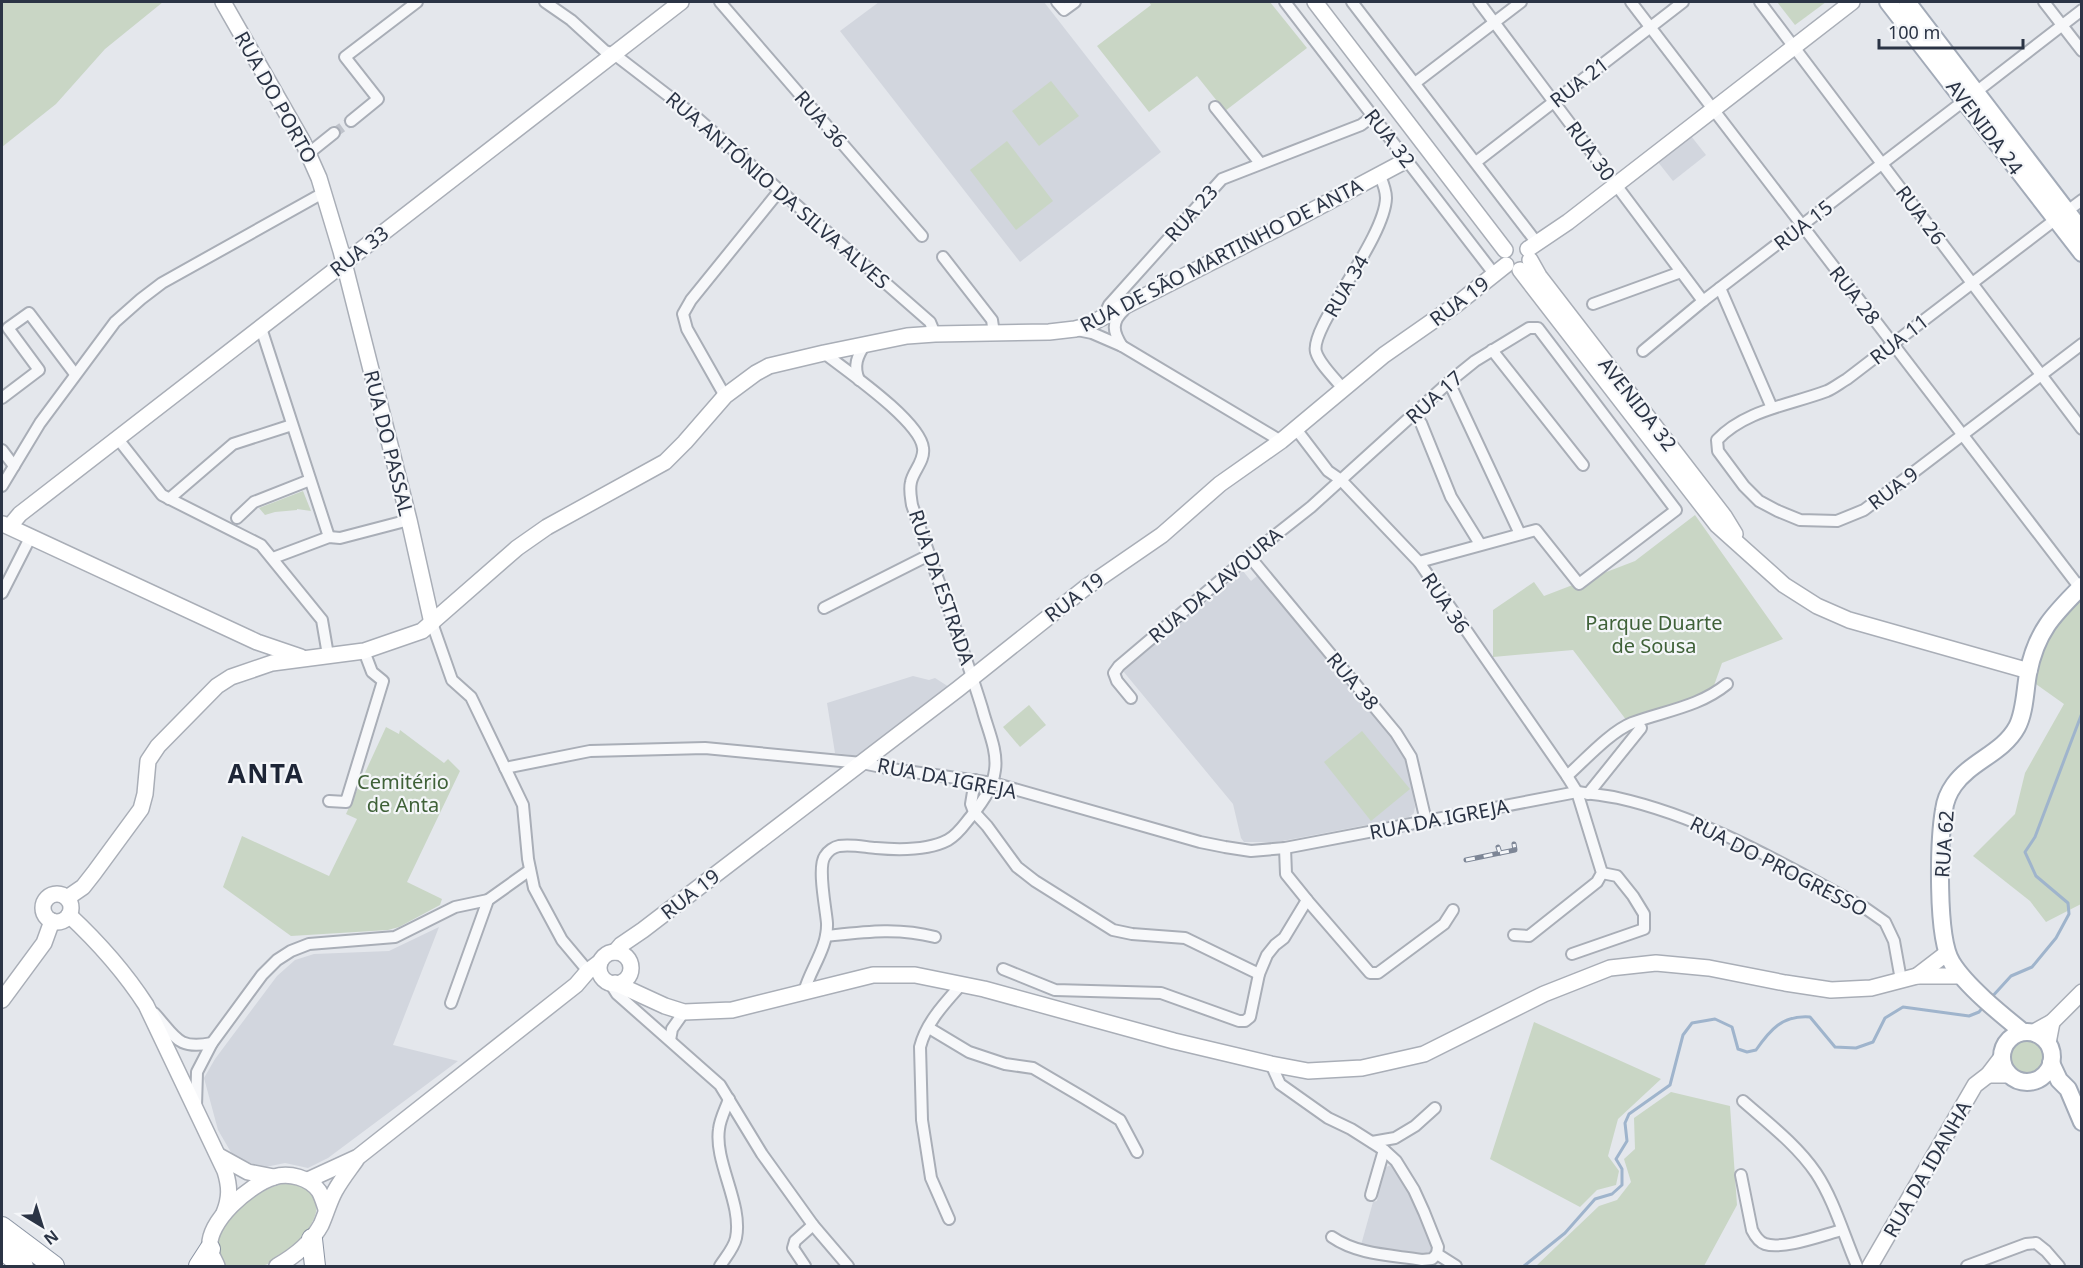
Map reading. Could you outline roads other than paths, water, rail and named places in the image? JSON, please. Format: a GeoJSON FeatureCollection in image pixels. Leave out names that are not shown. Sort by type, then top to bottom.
{"type":"FeatureCollection","features":[{"type":"Feature","properties":{"kind":"highway"},"geometry":{"type":"LineString","coordinates":[[2,1227],[54,1266]]}},
{"type":"Feature","properties":{"kind":"highway"},"geometry":{"type":"LineString","coordinates":[[312,1239],[315,1266]]}},
{"type":"Feature","properties":{"kind":"highway"},"geometry":{"type":"LineString","coordinates":[[199,1266],[213,1258]]}},
{"type":"Feature","properties":{"kind":"main road","name":"AVENIDA 24"},"geometry":{"type":"LineString","coordinates":[[1888,2],[1971,96]]}},
{"type":"Feature","properties":{"kind":"main road","name":"AVENIDA 24"},"geometry":{"type":"LineString","coordinates":[[1907,2],[1971,96],[2061,215],[2082,253]]}},
{"type":"Feature","properties":{"kind":"main road","name":"AVENIDA 24"},"geometry":{"type":"LineString","coordinates":[[2061,215],[2082,231]]}},
{"type":"Feature","properties":{"kind":"main road","name":"RUA 62"},"geometry":{"type":"LineString","coordinates":[[2022,1034],[1967,981],[1951,962],[1947,953],[1941,923],[1944,808],[1954,784],[1966,772],[2004,745],[2017,726],[2029,671],[2043,629],[2081,587]]}},
{"type":"Feature","properties":{"kind":"main road"},"geometry":{"type":"LineString","coordinates":[[2022,1034],[2044,1038],[2052,1057],[2051,1074],[2029,1082],[2022,1082],[2005,1070],[2001,1058],[2002,1051],[2022,1034]]}},
{"type":"Feature","properties":{"kind":"main road"},"geometry":{"type":"LineString","coordinates":[[2051,1074],[2068,1089],[2082,1122]]}},
{"type":"Feature","properties":{"kind":"street","name":"RUA DO PORTO"},"geometry":{"type":"LineString","coordinates":[[223,2],[309,153],[320,178],[343,263]]}},
{"type":"Feature","properties":{"kind":"street"},"geometry":{"type":"LineString","coordinates":[[351,121],[378,99],[345,57],[417,2]]}},
{"type":"Feature","properties":{"kind":"street","name":"RUA ANTÓNIO DA SILVA ALVES"},"geometry":{"type":"LineString","coordinates":[[545,2],[572,20],[605,51],[614,54],[696,117],[930,322],[935,333]]}},
{"type":"Feature","properties":{"kind":"street","name":"RUA 33"},"geometry":{"type":"LineString","coordinates":[[6,525],[681,2]]}},
{"type":"Feature","properties":{"kind":"street","name":"RUA 36"},"geometry":{"type":"LineString","coordinates":[[720,2],[922,236]]}},
{"type":"Feature","properties":{"kind":"street"},"geometry":{"type":"LineString","coordinates":[[1061,6],[1075,2]]}},
{"type":"Feature","properties":{"kind":"street","name":"RUA 32"},"geometry":{"type":"LineString","coordinates":[[1285,2],[1407,160],[1517,257]]}},
{"type":"Feature","properties":{"kind":"street","name":"AVENIDA 32"},"geometry":{"type":"LineString","coordinates":[[1315,2],[1517,257]]}},
{"type":"Feature","properties":{"kind":"street","name":"AVENIDA 32"},"geometry":{"type":"LineString","coordinates":[[1328,2],[1717,525],[1784,585],[1817,606],[1849,620],[2029,671]]}},
{"type":"Feature","properties":{"kind":"street","name":"RUA 30"},"geometry":{"type":"LineString","coordinates":[[1479,2],[1703,301]]}},
{"type":"Feature","properties":{"kind":"street"},"geometry":{"type":"LineString","coordinates":[[1415,84],[1521,2]]}},
{"type":"Feature","properties":{"kind":"street","name":"RUA 28"},"geometry":{"type":"LineString","coordinates":[[1630,2],[2081,587]]}},
{"type":"Feature","properties":{"kind":"street","name":"RUA 21"},"geometry":{"type":"LineString","coordinates":[[1476,162],[1683,2]]}},
{"type":"Feature","properties":{"kind":"street","name":"RUA 26"},"geometry":{"type":"LineString","coordinates":[[1760,2],[2082,429]]}},
{"type":"Feature","properties":{"kind":"street","name":"RUA 19"},"geometry":{"type":"LineString","coordinates":[[624,961],[621,945],[862,763],[1085,588],[1162,535],[1220,484],[1281,441],[1384,355],[1549,236],[1852,2]]}},
{"type":"Feature","properties":{"kind":"street"},"geometry":{"type":"LineString","coordinates":[[2044,2],[2082,51]]}},
{"type":"Feature","properties":{"kind":"street"},"geometry":{"type":"LineString","coordinates":[[1357,3],[1415,84],[1476,162],[1517,257]]}},
{"type":"Feature","properties":{"kind":"street","name":"RUA 15"},"geometry":{"type":"LineString","coordinates":[[1642,351],[1703,301],[2082,10]]}},
{"type":"Feature","properties":{"kind":"street"},"geometry":{"type":"LineString","coordinates":[[1215,107],[1260,163]]}},
{"type":"Feature","properties":{"kind":"street","name":"RUA 23"},"geometry":{"type":"LineString","coordinates":[[1102,319],[1109,305],[1224,177],[1361,125],[1373,116]]}},
{"type":"Feature","properties":{"kind":"street"},"geometry":{"type":"LineString","coordinates":[[309,153],[334,134]]}},
{"type":"Feature","properties":{"kind":"street","name":"RUA DE SÃO MARTINHO DE ANTA"},"geometry":{"type":"LineString","coordinates":[[269,651],[304,658],[364,651],[422,631],[517,548],[539,532],[665,462],[725,396],[739,384],[769,366],[824,352],[935,333],[1075,329],[1102,319],[1407,160]]}},
{"type":"Feature","properties":{"kind":"street","name":"RUA 34"},"geometry":{"type":"LineString","coordinates":[[1343,389],[1320,360],[1315,350],[1316,339],[1374,237],[1384,210],[1386,191],[1380,176]]}},
{"type":"Feature","properties":{"kind":"street"},"geometry":{"type":"LineString","coordinates":[[725,396],[687,329],[683,314],[691,300],[780,190]]}},
{"type":"Feature","properties":{"kind":"street"},"geometry":{"type":"LineString","coordinates":[[2,486],[40,423],[115,322],[162,283],[323,193]]}},
{"type":"Feature","properties":{"kind":"street","name":"RUA 11"},"geometry":{"type":"LineString","coordinates":[[1726,431],[1772,408],[1829,390],[1847,379],[2082,200]]}},
{"type":"Feature","properties":{"kind":"street"},"geometry":{"type":"LineString","coordinates":[[943,257],[992,320],[994,333]]}},
{"type":"Feature","properties":{"kind":"street","name":"RUA DO PASSAL"},"geometry":{"type":"LineString","coordinates":[[343,263],[409,519],[432,623]]}},
{"type":"Feature","properties":{"kind":"street"},"geometry":{"type":"LineString","coordinates":[[1593,304],[1681,272]]}},
{"type":"Feature","properties":{"kind":"street"},"geometry":{"type":"LineString","coordinates":[[1720,288],[1772,408]]}},
{"type":"Feature","properties":{"kind":"street"},"geometry":{"type":"LineString","coordinates":[[1122,346],[1114,329],[1114,322],[1129,305]]}},
{"type":"Feature","properties":{"kind":"street"},"geometry":{"type":"LineString","coordinates":[[2,398],[39,370],[5,331],[30,313],[75,374]]}},
{"type":"Feature","properties":{"kind":"street","name":"AVENIDA 32"},"geometry":{"type":"LineString","coordinates":[[1520,534],[1536,531],[1579,584],[1676,510],[1538,328],[1534,327]]}},
{"type":"Feature","properties":{"kind":"street","name":"RUA 17"},"geometry":{"type":"LineString","coordinates":[[1341,480],[1449,382],[1492,350],[1534,327]]}},
{"type":"Feature","properties":{"kind":"street"},"geometry":{"type":"LineString","coordinates":[[261,328],[329,537]]}},
{"type":"Feature","properties":{"kind":"street"},"geometry":{"type":"LineString","coordinates":[[1075,329],[1092,333],[1122,346],[1281,441]]}},
{"type":"Feature","properties":{"kind":"street"},"geometry":{"type":"LineString","coordinates":[[859,380],[855,372],[856,362],[866,344]]}},
{"type":"Feature","properties":{"kind":"street","name":"RUA 9"},"geometry":{"type":"LineString","coordinates":[[1726,431],[1717,440],[1718,451],[1744,486],[1759,501],[1778,512],[1800,520],[1838,521],[1864,510],[2082,344]]}},
{"type":"Feature","properties":{"kind":"street"},"geometry":{"type":"LineString","coordinates":[[847,348],[856,362]]}},
{"type":"Feature","properties":{"kind":"street"},"geometry":{"type":"LineString","coordinates":[[1492,350],[1583,465]]}},
{"type":"Feature","properties":{"kind":"street","name":"RUA DA ESTRADA"},"geometry":{"type":"LineString","coordinates":[[824,352],[891,406],[922,442],[924,451],[911,481],[912,506],[973,676],[995,753],[996,768],[993,783]]}},
{"type":"Feature","properties":{"kind":"street"},"geometry":{"type":"LineString","coordinates":[[1419,562],[1520,534],[1449,382]]}},
{"type":"Feature","properties":{"kind":"street"},"geometry":{"type":"LineString","coordinates":[[1414,415],[1421,423],[1451,496],[1480,544]]}},
{"type":"Feature","properties":{"kind":"street"},"geometry":{"type":"LineString","coordinates":[[169,499],[233,444],[292,425]]}},
{"type":"Feature","properties":{"kind":"street","name":"RUA 36"},"geometry":{"type":"LineString","coordinates":[[1296,429],[1328,471],[1341,480],[1419,562],[1567,776],[1583,793],[1602,873]]}},
{"type":"Feature","properties":{"kind":"street"},"geometry":{"type":"LineString","coordinates":[[118,439],[162,495],[261,545],[322,620],[328,655]]}},
{"type":"Feature","properties":{"kind":"street"},"geometry":{"type":"LineString","coordinates":[[2,450],[14,466]]}},
{"type":"Feature","properties":{"kind":"street"},"geometry":{"type":"LineString","coordinates":[[237,518],[254,502],[310,480]]}},
{"type":"Feature","properties":{"kind":"street","name":"RUA DA LAVOURA"},"geometry":{"type":"LineString","coordinates":[[1131,698],[1117,681],[1114,673],[1119,666],[1341,480]]}},
{"type":"Feature","properties":{"kind":"street"},"geometry":{"type":"LineString","coordinates":[[2,593],[31,536],[31,520],[38,500]]}},
{"type":"Feature","properties":{"kind":"street"},"geometry":{"type":"LineString","coordinates":[[273,558],[329,537],[340,538],[409,519]]}},
{"type":"Feature","properties":{"kind":"street"},"geometry":{"type":"LineString","coordinates":[[6,525],[269,651]]}},
{"type":"Feature","properties":{"kind":"street"},"geometry":{"type":"LineString","coordinates":[[824,608],[928,555]]}},
{"type":"Feature","properties":{"kind":"street","name":"RUA 38"},"geometry":{"type":"LineString","coordinates":[[1249,556],[1396,733],[1411,757],[1426,821]]}},
{"type":"Feature","properties":{"kind":"street"},"geometry":{"type":"LineString","coordinates":[[432,623],[452,680],[471,697],[523,805],[534,888],[562,940],[600,972],[617,994],[720,1085],[762,1154],[813,1225],[848,1266]]}},
{"type":"Feature","properties":{"kind":"street"},"geometry":{"type":"LineString","coordinates":[[255,669],[263,654],[269,651]]}},
{"type":"Feature","properties":{"kind":"street"},"geometry":{"type":"LineString","coordinates":[[68,898],[83,887],[141,809],[148,761],[158,746],[217,686],[231,677],[255,669],[269,651]]}},
{"type":"Feature","properties":{"kind":"street"},"geometry":{"type":"LineString","coordinates":[[329,801],[346,802],[383,681],[372,672],[364,651]]}},
{"type":"Feature","properties":{"kind":"street"},"geometry":{"type":"LineString","coordinates":[[1567,776],[1611,737],[1630,724],[1676,711],[1716,693],[1727,684]]}},
{"type":"Feature","properties":{"kind":"street"},"geometry":{"type":"LineString","coordinates":[[1583,793],[1641,728]]}},
{"type":"Feature","properties":{"kind":"street","name":"RUA DA IGREJA"},"geometry":{"type":"LineString","coordinates":[[506,768],[590,751],[705,748],[862,763],[993,783],[1200,842],[1251,851],[1285,848],[1583,793]]}},
{"type":"Feature","properties":{"kind":"street"},"geometry":{"type":"LineString","coordinates":[[975,780],[971,804],[974,812],[1017,867],[1108,927],[1132,934],[1185,938],[1259,974]]}},
{"type":"Feature","properties":{"kind":"street"},"geometry":{"type":"LineString","coordinates":[[804,992],[826,936],[822,860],[826,853],[836,846],[898,849],[936,844],[947,840],[959,832],[993,783]]}},
{"type":"Feature","properties":{"kind":"street","name":"RUA DO PROGRESSO"},"geometry":{"type":"LineString","coordinates":[[1583,793],[1617,797],[1675,814],[1731,837],[1865,908],[1885,922],[1894,941],[1901,980]]}},
{"type":"Feature","properties":{"kind":"street"},"geometry":{"type":"LineString","coordinates":[[1285,848],[1287,874],[1370,973],[1378,973],[1444,924],[1453,910]]}},
{"type":"Feature","properties":{"kind":"street"},"geometry":{"type":"LineString","coordinates":[[196,1111],[197,1072],[212,1043],[262,975],[277,960],[309,944],[395,937],[455,907],[488,900],[530,870]]}},
{"type":"Feature","properties":{"kind":"street"},"geometry":{"type":"LineString","coordinates":[[1514,935],[1529,936],[1597,882],[1602,873],[1617,876],[1644,914],[1644,929],[1572,954]]}},
{"type":"Feature","properties":{"kind":"street"},"geometry":{"type":"LineString","coordinates":[[59,893],[68,898],[71,906],[69,915],[62,921],[52,921],[45,916],[43,911],[46,898],[59,893]]}},
{"type":"Feature","properties":{"kind":"street"},"geometry":{"type":"LineString","coordinates":[[451,1003],[488,900]]}},
{"type":"Feature","properties":{"kind":"street"},"geometry":{"type":"LineString","coordinates":[[1003,969],[1055,990],[1161,993],[1239,1022],[1245,1021],[1250,1017],[1259,974],[1267,955],[1284,938],[1307,900]]}},
{"type":"Feature","properties":{"kind":"street"},"geometry":{"type":"LineString","coordinates":[[69,915],[108,953],[131,981],[146,1005],[218,1155],[229,1186],[229,1199],[224,1214]]}},
{"type":"Feature","properties":{"kind":"street"},"geometry":{"type":"LineString","coordinates":[[2,1000],[44,943],[52,921]]}},
{"type":"Feature","properties":{"kind":"street"},"geometry":{"type":"LineString","coordinates":[[826,936],[899,930],[935,937]]}},
{"type":"Feature","properties":{"kind":"street"},"geometry":{"type":"LineString","coordinates":[[1917,976],[1947,953]]}},
{"type":"Feature","properties":{"kind":"street"},"geometry":{"type":"LineString","coordinates":[[308,1180],[358,1157],[576,985],[606,955],[624,961],[638,992]]}},
{"type":"Feature","properties":{"kind":"street"},"geometry":{"type":"LineString","coordinates":[[576,985],[594,980],[624,981],[624,961]]}},
{"type":"Feature","properties":{"kind":"street"},"geometry":{"type":"LineString","coordinates":[[610,982],[684,1012],[732,1010],[873,975],[915,975],[960,986],[984,989],[1174,1041],[1308,1071],[1362,1068],[1424,1054],[1544,994],[1611,969],[1656,963],[1709,968],[1831,990],[1871,988],[1917,976],[1967,981]]}},
{"type":"Feature","properties":{"kind":"street"},"geometry":{"type":"LineString","coordinates":[[949,1219],[931,1178],[922,1120],[920,1047],[923,1035],[929,1028],[934,1015],[960,986]]}},
{"type":"Feature","properties":{"kind":"street"},"geometry":{"type":"LineString","coordinates":[[2022,1034],[2052,1022],[2082,992]]}},
{"type":"Feature","properties":{"kind":"street"},"geometry":{"type":"LineString","coordinates":[[146,1005],[182,1043],[194,1047],[212,1043]]}},
{"type":"Feature","properties":{"kind":"street"},"geometry":{"type":"LineString","coordinates":[[670,1040],[672,1029],[684,1012]]}},
{"type":"Feature","properties":{"kind":"street"},"geometry":{"type":"LineString","coordinates":[[2048,1043],[2052,1022]]}},
{"type":"Feature","properties":{"kind":"street"},"geometry":{"type":"LineString","coordinates":[[929,1028],[969,1052],[1005,1064],[1033,1068],[1084,1098],[1120,1120],[1137,1152]]}},
{"type":"Feature","properties":{"kind":"street","name":"RUA DA IDANHA"},"geometry":{"type":"LineString","coordinates":[[1870,1266],[1975,1085],[1988,1075],[2001,1058]]}},
{"type":"Feature","properties":{"kind":"street"},"geometry":{"type":"LineString","coordinates":[[1271,1064],[1280,1084],[1328,1118],[1384,1150],[1395,1161],[1414,1190],[1438,1247],[1437,1254],[1432,1259],[1422,1260],[1359,1250],[1332,1237]]}},
{"type":"Feature","properties":{"kind":"street"},"geometry":{"type":"LineString","coordinates":[[1988,1075],[2009,1075]]}},
{"type":"Feature","properties":{"kind":"street"},"geometry":{"type":"LineString","coordinates":[[720,1266],[735,1240],[737,1227],[719,1146],[718,1128],[729,1099]]}},
{"type":"Feature","properties":{"kind":"street"},"geometry":{"type":"LineString","coordinates":[[1743,1101],[1802,1155],[1825,1187],[1857,1266]]}},
{"type":"Feature","properties":{"kind":"street"},"geometry":{"type":"LineString","coordinates":[[1372,1142],[1395,1138],[1435,1108]]}},
{"type":"Feature","properties":{"kind":"street"},"geometry":{"type":"LineString","coordinates":[[1371,1195],[1384,1150]]}},
{"type":"Feature","properties":{"kind":"street"},"geometry":{"type":"LineString","coordinates":[[218,1155],[248,1172],[274,1177],[292,1176],[308,1180],[319,1191],[326,1209]]}},
{"type":"Feature","properties":{"kind":"street"},"geometry":{"type":"LineString","coordinates":[[277,1266],[291,1258],[312,1239],[322,1223],[337,1187],[358,1157]]}},
{"type":"Feature","properties":{"kind":"street"},"geometry":{"type":"LineString","coordinates":[[1741,1175],[1752,1230],[1756,1238],[1765,1244],[1779,1245],[1842,1230]]}},
{"type":"Feature","properties":{"kind":"street"},"geometry":{"type":"LineString","coordinates":[[213,1258],[214,1228],[224,1214],[245,1193],[274,1177]]}},
{"type":"Feature","properties":{"kind":"street"},"geometry":{"type":"LineString","coordinates":[[805,1266],[793,1248],[795,1241],[813,1225]]}},
{"type":"Feature","properties":{"kind":"street"},"geometry":{"type":"LineString","coordinates":[[1967,1266],[2026,1244],[2036,1243],[2059,1266]]}},
{"type":"Feature","properties":{"kind":"street"},"geometry":{"type":"LineString","coordinates":[[1437,1254],[1456,1266]]}},
{"type":"Feature","properties":{"kind":"waterway"},"geometry":{"type":"LineString","coordinates":[[1990,999],[2011,976],[2032,967],[2056,938],[2069,914],[2068,903],[2036,876],[2025,852],[2035,837],[2082,713]]}},
{"type":"Feature","properties":{"kind":"waterway"},"geometry":{"type":"LineString","coordinates":[[1524,1266],[1565,1233],[1595,1199],[1612,1194],[1622,1185],[1622,1169],[1616,1159],[1627,1141],[1625,1123],[1629,1114],[1670,1085],[1683,1035],[1692,1023],[1715,1019],[1732,1027],[1738,1049],[1747,1052],[1756,1050],[1766,1036],[1784,1021],[1810,1017],[1835,1047],[1856,1048],[1873,1042],[1885,1018],[1903,1007],[1969,1016],[1979,1012],[1984,1006]]}},
{"type":"Feature","properties":{"kind":"tunnel"},"geometry":{"type":"LineString","coordinates":[[334,133],[351,121]]}},
{"type":"Feature","properties":{"kind":"railway"},"geometry":{"type":"LineString","coordinates":[[1500,853],[1515,850],[1514,844]]}},
{"type":"Feature","properties":{"kind":"railway"},"geometry":{"type":"LineString","coordinates":[[1466,860],[1500,853],[1498,847]]}},
{"type":"Feature","properties":{"kind":"district","name":"ANTA"},"geometry":{"type":"Point","coordinates":[266,773]}},
{"type":"Feature","properties":{"kind":"park label","name":"Parque Duarte de Sousa"},"geometry":{"type":"Point","coordinates":[1654,634]}},
{"type":"Feature","properties":{"kind":"park label","name":"Cemitério de Anta"},"geometry":{"type":"Point","coordinates":[403,792]}}]}
